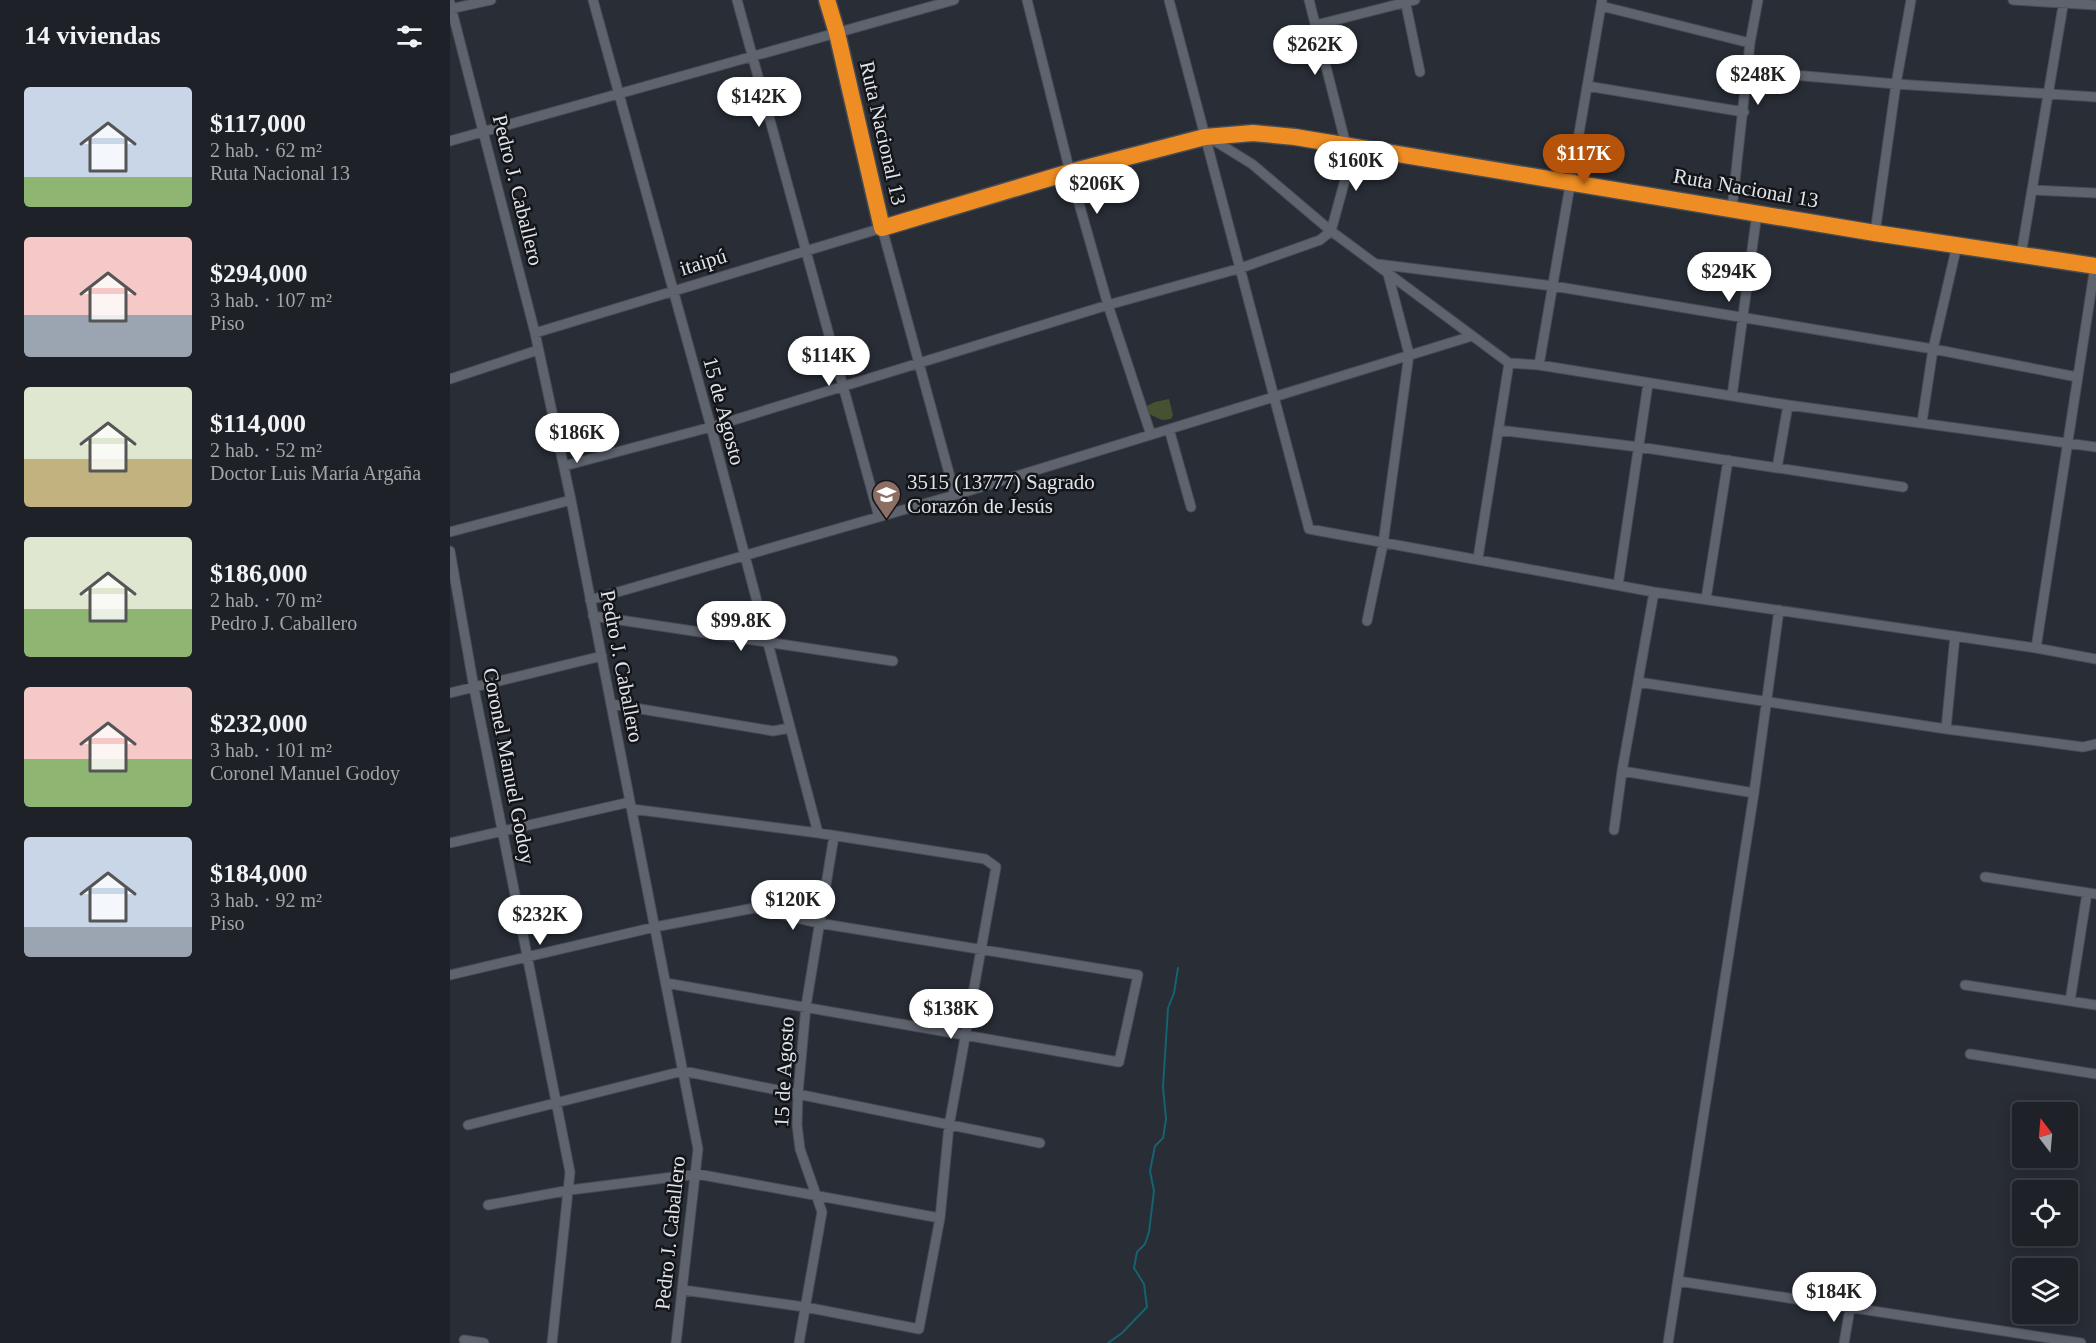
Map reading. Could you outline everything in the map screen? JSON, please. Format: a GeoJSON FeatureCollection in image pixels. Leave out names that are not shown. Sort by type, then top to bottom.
{"type":"FeatureCollection","features":[{"type":"Feature","properties":{"kind":"highway","name":"Ruta Nacional 13"},"geometry":{"type":"LineString","coordinates":[[827,0],[837,33],[882,228],[1070,172],[1207,137],[1253,133],[1350,146],[1875,233],[2095,266]]}},
{"type":"Feature","properties":{"kind":"street"},"geometry":{"type":"LineString","coordinates":[[450,7],[491,0]]}},
{"type":"Feature","properties":{"kind":"street","name":"15 de Agosto"},"geometry":{"type":"LineString","coordinates":[[593,0],[711,427],[818,833]]}},
{"type":"Feature","properties":{"kind":"street"},"geometry":{"type":"LineString","coordinates":[[737,0],[879,517]]}},
{"type":"Feature","properties":{"kind":"street"},"geometry":{"type":"LineString","coordinates":[[450,141],[954,0]]}},
{"type":"Feature","properties":{"kind":"street"},"geometry":{"type":"LineString","coordinates":[[1027,0],[1070,172],[1108,305],[1151,435]]}},
{"type":"Feature","properties":{"kind":"street"},"geometry":{"type":"LineString","coordinates":[[1169,0],[1241,268],[1272,398],[1309,529],[1383,544],[1478,558],[1654,592],[2036,648],[2096,659]]}},
{"type":"Feature","properties":{"kind":"street"},"geometry":{"type":"LineString","coordinates":[[564,466],[711,427],[1108,305],[1241,268],[1320,240],[1331,231],[1350,146],[1309,0]]}},
{"type":"Feature","properties":{"kind":"street"},"geometry":{"type":"LineString","coordinates":[[1732,208],[1750,43],[1758,0]]}},
{"type":"Feature","properties":{"kind":"street"},"geometry":{"type":"LineString","coordinates":[[1875,233],[1896,84],[1911,0]]}},
{"type":"Feature","properties":{"kind":"street"},"geometry":{"type":"LineString","coordinates":[[2013,0],[2064,1],[2096,5]]}},
{"type":"Feature","properties":{"kind":"street"},"geometry":{"type":"LineString","coordinates":[[1316,26],[1409,1],[1420,72]]}},
{"type":"Feature","properties":{"kind":"street"},"geometry":{"type":"LineString","coordinates":[[2021,255],[2064,1]]}},
{"type":"Feature","properties":{"kind":"street"},"geometry":{"type":"LineString","coordinates":[[1539,365],[1601,3],[1750,43]]}},
{"type":"Feature","properties":{"kind":"street","name":"Pedro J. Caballero"},"geometry":{"type":"LineString","coordinates":[[450,7],[535,333],[564,466],[698,1149],[697,1174],[676,1343]]}},
{"type":"Feature","properties":{"kind":"street"},"geometry":{"type":"LineString","coordinates":[[1748,70],[1896,84],[2096,97]]}},
{"type":"Feature","properties":{"kind":"street"},"geometry":{"type":"LineString","coordinates":[[1587,86],[1744,112]]}},
{"type":"Feature","properties":{"kind":"street"},"geometry":{"type":"LineString","coordinates":[[1207,137],[1252,164],[1331,231],[1509,363],[1539,365],[1788,405],[2067,441],[2096,447]]}},
{"type":"Feature","properties":{"kind":"street"},"geometry":{"type":"LineString","coordinates":[[2032,190],[2096,194]]}},
{"type":"Feature","properties":{"kind":"street"},"geometry":{"type":"LineString","coordinates":[[1732,396],[1757,213]]}},
{"type":"Feature","properties":{"kind":"street"},"geometry":{"type":"LineString","coordinates":[[882,228],[955,495]]}},
{"type":"Feature","properties":{"kind":"street","name":"itaipú"},"geometry":{"type":"LineString","coordinates":[[535,333],[882,228]]}},
{"type":"Feature","properties":{"kind":"street"},"geometry":{"type":"LineString","coordinates":[[1922,422],[1933,349],[1957,245]]}},
{"type":"Feature","properties":{"kind":"street"},"geometry":{"type":"LineString","coordinates":[[1375,264],[1553,286],[1933,349],[2077,377]]}},
{"type":"Feature","properties":{"kind":"street"},"geometry":{"type":"LineString","coordinates":[[2036,648],[2095,266]]}},
{"type":"Feature","properties":{"kind":"street"},"geometry":{"type":"LineString","coordinates":[[1367,621],[1383,544],[1409,354],[1388,274]]}},
{"type":"Feature","properties":{"kind":"street"},"geometry":{"type":"LineString","coordinates":[[590,600],[955,495],[1472,336]]}},
{"type":"Feature","properties":{"kind":"street"},"geometry":{"type":"LineString","coordinates":[[450,379],[538,350]]}},
{"type":"Feature","properties":{"kind":"street"},"geometry":{"type":"LineString","coordinates":[[1478,558],[1509,363]]}},
{"type":"Feature","properties":{"kind":"street"},"geometry":{"type":"LineString","coordinates":[[1618,585],[1648,384]]}},
{"type":"Feature","properties":{"kind":"street"},"geometry":{"type":"LineString","coordinates":[[1777,468],[1788,405]]}},
{"type":"Feature","properties":{"kind":"street"},"geometry":{"type":"LineString","coordinates":[[1169,429],[1191,507]]}},
{"type":"Feature","properties":{"kind":"street"},"geometry":{"type":"LineString","coordinates":[[1498,430],[1639,447],[1903,487]]}},
{"type":"Feature","properties":{"kind":"street"},"geometry":{"type":"LineString","coordinates":[[1706,599],[1728,460]]}},
{"type":"Feature","properties":{"kind":"street"},"geometry":{"type":"LineString","coordinates":[[450,532],[571,500]]}},
{"type":"Feature","properties":{"kind":"street","name":"Coronel Manuel Godoy"},"geometry":{"type":"LineString","coordinates":[[450,551],[474,687],[558,1102],[570,1172],[570,1190],[552,1343]]}},
{"type":"Feature","properties":{"kind":"street"},"geometry":{"type":"LineString","coordinates":[[1614,830],[1622,771],[1654,592]]}},
{"type":"Feature","properties":{"kind":"street"},"geometry":{"type":"LineString","coordinates":[[1668,1343],[1754,793],[1779,610]]}},
{"type":"Feature","properties":{"kind":"street"},"geometry":{"type":"LineString","coordinates":[[593,616],[893,661]]}},
{"type":"Feature","properties":{"kind":"street"},"geometry":{"type":"LineString","coordinates":[[1946,729],[1955,636]]}},
{"type":"Feature","properties":{"kind":"street"},"geometry":{"type":"LineString","coordinates":[[450,693],[602,656]]}},
{"type":"Feature","properties":{"kind":"street"},"geometry":{"type":"LineString","coordinates":[[1638,682],[1946,729],[2083,747],[2096,744]]}},
{"type":"Feature","properties":{"kind":"street"},"geometry":{"type":"LineString","coordinates":[[611,704],[773,731],[790,728]]}},
{"type":"Feature","properties":{"kind":"street"},"geometry":{"type":"LineString","coordinates":[[1622,771],[1754,793]]}},
{"type":"Feature","properties":{"kind":"street"},"geometry":{"type":"LineString","coordinates":[[450,843],[631,805],[985,859],[996,867],[949,1126],[940,1218],[919,1329],[806,1307],[683,1290]]}},
{"type":"Feature","properties":{"kind":"street","name":"15 de Agosto"},"geometry":{"type":"LineString","coordinates":[[799,1343],[822,1212],[818,1195],[805,1168],[800,1149],[797,1125],[798,1094],[806,1006],[834,836]]}},
{"type":"Feature","properties":{"kind":"street"},"geometry":{"type":"LineString","coordinates":[[1985,877],[2091,894],[2070,1001]]}},
{"type":"Feature","properties":{"kind":"street"},"geometry":{"type":"LineString","coordinates":[[450,975],[655,927],[754,908],[818,923],[1138,975],[1119,1062],[666,983]]}},
{"type":"Feature","properties":{"kind":"street"},"geometry":{"type":"LineString","coordinates":[[1965,985],[2096,1005]]}},
{"type":"Feature","properties":{"kind":"street"},"geometry":{"type":"LineString","coordinates":[[1970,1054],[2096,1074]]}},
{"type":"Feature","properties":{"kind":"street"},"geometry":{"type":"LineString","coordinates":[[468,1125],[683,1071],[1040,1143]]}},
{"type":"Feature","properties":{"kind":"street"},"geometry":{"type":"LineString","coordinates":[[488,1205],[570,1190],[697,1174],[940,1218]]}},
{"type":"Feature","properties":{"kind":"street"},"geometry":{"type":"LineString","coordinates":[[1678,1281],[2038,1340],[2081,1343]]}},
{"type":"Feature","properties":{"kind":"street"},"geometry":{"type":"LineString","coordinates":[[1844,1343],[1850,1308]]}},
{"type":"Feature","properties":{"kind":"street"},"geometry":{"type":"LineString","coordinates":[[464,1340],[484,1343]]}},
{"type":"Feature","properties":{"kind":"green space"},"geometry":{"type":"Polygon","coordinates":[[[1169,399],[1173,415],[1171,419],[1162,420],[1149,414],[1147,406],[1169,399]]]}},
{"type":"Feature","properties":{"kind":"waterway"},"geometry":{"type":"LineString","coordinates":[[1108,1343],[1122,1333],[1147,1307],[1144,1284],[1134,1268],[1137,1252],[1145,1244],[1149,1232],[1154,1191],[1150,1171],[1155,1146],[1163,1138],[1166,1119],[1163,1087],[1168,1008],[1174,993],[1178,968]]}},
{"type":"Feature","properties":{"kind":"place","name":"3515 (13777) Sagrado Corazón de Jesús"},"geometry":{"type":"Point","coordinates":[886,520]}}]}
